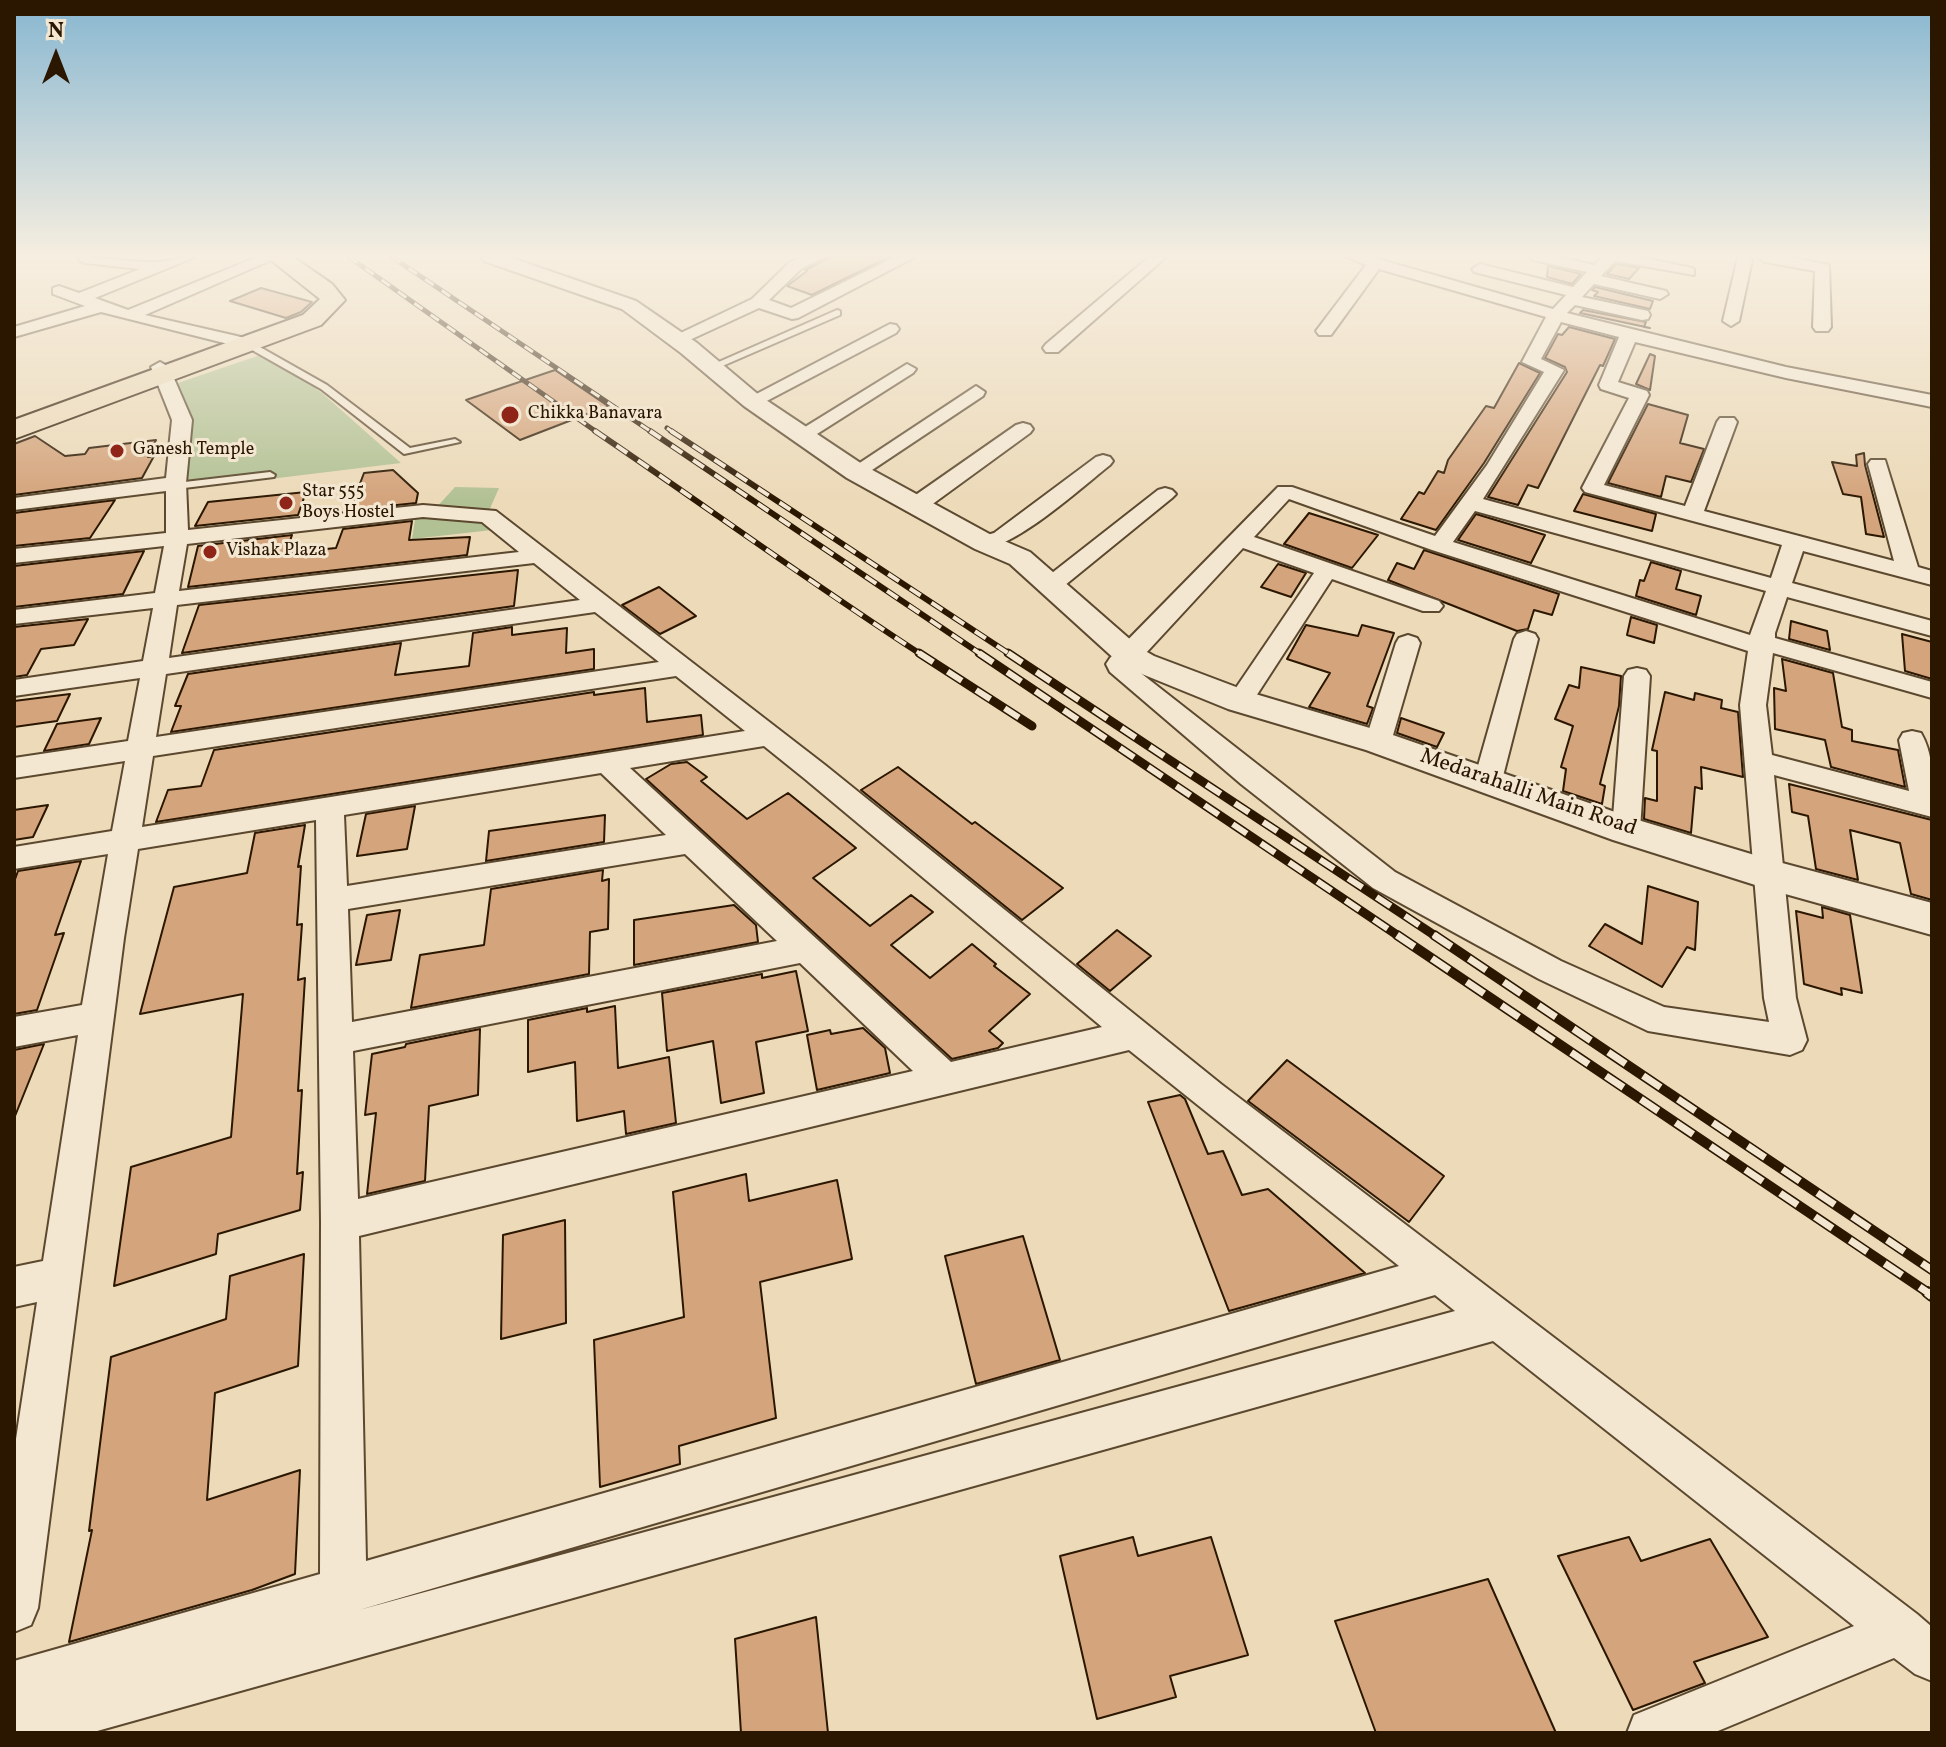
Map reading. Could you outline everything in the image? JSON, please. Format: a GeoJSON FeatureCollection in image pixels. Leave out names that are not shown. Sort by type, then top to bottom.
{"type":"FeatureCollection","features":[{"type":"Feature","properties":{"kind":"main road"},"geometry":{"type":"LineString","coordinates":[[14,430],[251,339]]}},
{"type":"Feature","properties":{"kind":"main road"},"geometry":{"type":"LineString","coordinates":[[14,419],[162,371]]}},
{"type":"Feature","properties":{"kind":"street"},"geometry":{"type":"LineString","coordinates":[[225,339],[240,342]]}},
{"type":"Feature","properties":{"kind":"street","name":"Medarahalli Main Road"},"geometry":{"type":"LineString","coordinates":[[677,339],[752,401],[856,472],[985,543],[1020,558],[1129,655],[1240,701],[1378,742],[1626,830],[1771,875],[1932,919]]}},
{"type":"Feature","properties":{"kind":"street"},"geometry":{"type":"LineString","coordinates":[[683,343],[691,339]]}},
{"type":"Feature","properties":{"kind":"street"},"geometry":{"type":"LineString","coordinates":[[683,343],[695,339]]}},
{"type":"Feature","properties":{"kind":"street"},"geometry":{"type":"LineString","coordinates":[[752,401],[872,339]]}},
{"type":"Feature","properties":{"kind":"street"},"geometry":{"type":"LineString","coordinates":[[1052,348],[1063,339]]}},
{"type":"Feature","properties":{"kind":"street"},"geometry":{"type":"LineString","coordinates":[[1440,545],[1496,466],[1555,370],[1531,362],[1543,339]]}},
{"type":"Feature","properties":{"kind":"street"},"geometry":{"type":"LineString","coordinates":[[1628,339],[1608,385],[1640,395],[1592,488],[1932,578]]}},
{"type":"Feature","properties":{"kind":"street"},"geometry":{"type":"LineString","coordinates":[[1644,339],[1866,390],[1932,401]]}},
{"type":"Feature","properties":{"kind":"street"},"geometry":{"type":"LineString","coordinates":[[802,435],[907,369]]}},
{"type":"Feature","properties":{"kind":"street"},"geometry":{"type":"LineString","coordinates":[[14,1608],[96,1017],[123,841],[177,536],[176,485],[182,420],[162,371]]}},
{"type":"Feature","properties":{"kind":"street"},"geometry":{"type":"LineString","coordinates":[[856,472],[976,392]]}},
{"type":"Feature","properties":{"kind":"street"},"geometry":{"type":"LineString","coordinates":[[1692,515],[1727,422]]}},
{"type":"Feature","properties":{"kind":"street"},"geometry":{"type":"LineString","coordinates":[[915,506],[1023,429]]}},
{"type":"Feature","properties":{"kind":"street"},"geometry":{"type":"LineString","coordinates":[[985,543],[1002,538],[1103,461]]}},
{"type":"Feature","properties":{"kind":"street"},"geometry":{"type":"LineString","coordinates":[[1878,464],[1908,571]]}},
{"type":"Feature","properties":{"kind":"street"},"geometry":{"type":"LineString","coordinates":[[14,504],[176,485]]}},
{"type":"Feature","properties":{"kind":"street"},"geometry":{"type":"LineString","coordinates":[[1794,541],[1762,645],[1753,705],[1780,998],[1790,1040],[1660,1021],[1550,970],[1384,880],[1251,777],[1123,672],[1119,664],[1285,491],[1440,545],[1762,645],[1932,690]]}},
{"type":"Feature","properties":{"kind":"street"},"geometry":{"type":"LineString","coordinates":[[1051,585],[1165,494]]}},
{"type":"Feature","properties":{"kind":"street"},"geometry":{"type":"LineString","coordinates":[[1468,502],[1932,629]]}},
{"type":"Feature","properties":{"kind":"street"},"geometry":{"type":"LineString","coordinates":[[14,556],[423,511],[488,516],[769,736],[1135,1034],[1916,1644]]}},
{"type":"Feature","properties":{"kind":"street"},"geometry":{"type":"LineString","coordinates":[[1239,539],[1431,606]]}},
{"type":"Feature","properties":{"kind":"street"},"geometry":{"type":"LineString","coordinates":[[14,617],[540,556]]}},
{"type":"Feature","properties":{"kind":"street"},"geometry":{"type":"LineString","coordinates":[[1240,701],[1327,570]]}},
{"type":"Feature","properties":{"kind":"street"},"geometry":{"type":"LineString","coordinates":[[14,688],[601,604]]}},
{"type":"Feature","properties":{"kind":"street"},"geometry":{"type":"LineString","coordinates":[[1488,780],[1526,639]]}},
{"type":"Feature","properties":{"kind":"street"},"geometry":{"type":"LineString","coordinates":[[1378,742],[1408,643]]}},
{"type":"Feature","properties":{"kind":"street"},"geometry":{"type":"LineString","coordinates":[[14,768],[682,667]]}},
{"type":"Feature","properties":{"kind":"street"},"geometry":{"type":"LineString","coordinates":[[1626,830],[1637,676]]}},
{"type":"Feature","properties":{"kind":"street"},"geometry":{"type":"LineString","coordinates":[[14,858],[769,736]]}},
{"type":"Feature","properties":{"kind":"street"},"geometry":{"type":"LineString","coordinates":[[1758,761],[1929,806],[1912,740]]}},
{"type":"Feature","properties":{"kind":"street"},"geometry":{"type":"LineString","coordinates":[[607,763],[945,1079]]}},
{"type":"Feature","properties":{"kind":"street"},"geometry":{"type":"LineString","coordinates":[[330,809],[340,1222],[343,1591]]}},
{"type":"Feature","properties":{"kind":"street"},"geometry":{"type":"LineString","coordinates":[[332,900],[691,842]]}},
{"type":"Feature","properties":{"kind":"street"},"geometry":{"type":"LineString","coordinates":[[336,1040],[805,949]]}},
{"type":"Feature","properties":{"kind":"street"},"geometry":{"type":"LineString","coordinates":[[14,1032],[96,1017]]}},
{"type":"Feature","properties":{"kind":"street"},"geometry":{"type":"LineString","coordinates":[[340,1222],[1135,1034]]}},
{"type":"Feature","properties":{"kind":"street"},"geometry":{"type":"LineString","coordinates":[[14,1686],[1440,1274]]}},
{"type":"Feature","properties":{"kind":"street"},"geometry":{"type":"LineString","coordinates":[[14,1287],[61,1277]]}},
{"type":"Feature","properties":{"kind":"street"},"geometry":{"type":"LineString","coordinates":[[14,1729],[1499,1319]]}},
{"type":"Feature","properties":{"kind":"street"},"geometry":{"type":"LineString","coordinates":[[1652,1733],[1916,1644]]}},
{"type":"Feature","properties":{"kind":"lane"},"geometry":{"type":"LineString","coordinates":[[710,368],[778,339]]}},
{"type":"Feature","properties":{"kind":"lane"},"geometry":{"type":"LineString","coordinates":[[240,342],[324,387],[408,452],[455,442]]}},
{"type":"Feature","properties":{"kind":"lane"},"geometry":{"type":"LineString","coordinates":[[176,485],[270,475]]}},
{"type":"Feature","properties":{"kind":"green space"},"geometry":{"type":"Polygon","coordinates":[[[266,353],[322,393],[401,463],[188,489],[190,417],[169,386],[266,353]]]}},
{"type":"Feature","properties":{"kind":"green space"},"geometry":{"type":"Polygon","coordinates":[[[455,487],[499,488],[488,513],[435,509],[455,487]]]}},
{"type":"Feature","properties":{"kind":"green space"},"geometry":{"type":"Polygon","coordinates":[[[424,512],[485,518],[501,529],[412,539],[415,519],[424,512]]]}},
{"type":"Feature","properties":{"kind":"building"},"geometry":{"type":"Polygon","coordinates":[[[1556,339],[1615,339],[1538,488],[1528,485],[1518,505],[1488,497],[1567,372],[1565,367],[1545,358],[1556,339]]]}},
{"type":"Feature","properties":{"kind":"building"},"geometry":{"type":"Polygon","coordinates":[[[1650,354],[1655,356],[1650,390],[1636,384],[1650,354]]]}},
{"type":"Feature","properties":{"kind":"building"},"geometry":{"type":"Polygon","coordinates":[[[1519,363],[1540,373],[1484,463],[1436,530],[1401,519],[1419,492],[1424,494],[1438,471],[1444,473],[1448,460],[1486,406],[1494,408],[1519,363]]]}},
{"type":"Feature","properties":{"kind":"building"},"geometry":{"type":"Polygon","coordinates":[[[555,370],[608,406],[520,440],[466,400],[555,370]]]}},
{"type":"Feature","properties":{"kind":"building"},"geometry":{"type":"Polygon","coordinates":[[[1648,404],[1688,415],[1680,443],[1704,449],[1691,482],[1666,476],[1661,497],[1608,483],[1648,404]]]}},
{"type":"Feature","properties":{"kind":"building"},"geometry":{"type":"Polygon","coordinates":[[[35,436],[65,456],[85,454],[89,448],[156,440],[148,457],[154,456],[142,478],[14,495],[14,444],[35,436]]]}},
{"type":"Feature","properties":{"kind":"building"},"geometry":{"type":"Polygon","coordinates":[[[1864,453],[1884,537],[1866,534],[1861,497],[1843,494],[1832,462],[1857,466],[1856,455],[1864,453]]]}},
{"type":"Feature","properties":{"kind":"building"},"geometry":{"type":"Polygon","coordinates":[[[393,470],[418,493],[416,503],[350,510],[364,473],[393,470]]]}},
{"type":"Feature","properties":{"kind":"building"},"geometry":{"type":"Polygon","coordinates":[[[306,492],[298,515],[195,526],[208,502],[306,492]]]}},
{"type":"Feature","properties":{"kind":"building"},"geometry":{"type":"Polygon","coordinates":[[[1583,494],[1656,514],[1652,531],[1574,511],[1583,494]]]}},
{"type":"Feature","properties":{"kind":"building"},"geometry":{"type":"Polygon","coordinates":[[[115,500],[90,538],[14,546],[14,513],[115,500]]]}},
{"type":"Feature","properties":{"kind":"building"},"geometry":{"type":"Polygon","coordinates":[[[1309,513],[1378,535],[1352,568],[1284,544],[1309,513]]]}},
{"type":"Feature","properties":{"kind":"building"},"geometry":{"type":"Polygon","coordinates":[[[1476,514],[1545,535],[1531,563],[1458,540],[1476,514]]]}},
{"type":"Feature","properties":{"kind":"building"},"geometry":{"type":"Polygon","coordinates":[[[412,521],[409,540],[470,537],[467,555],[188,587],[198,546],[292,535],[286,553],[336,548],[343,529],[412,521]]]}},
{"type":"Feature","properties":{"kind":"building"},"geometry":{"type":"Polygon","coordinates":[[[1424,550],[1559,594],[1552,615],[1534,610],[1528,629],[1517,631],[1388,580],[1397,563],[1414,569],[1424,550]]]}},
{"type":"Feature","properties":{"kind":"building"},"geometry":{"type":"Polygon","coordinates":[[[144,551],[123,594],[14,607],[14,566],[144,551]]]}},
{"type":"Feature","properties":{"kind":"building"},"geometry":{"type":"Polygon","coordinates":[[[1651,562],[1681,571],[1676,589],[1701,596],[1696,615],[1636,596],[1640,580],[1644,581],[1651,562]]]}},
{"type":"Feature","properties":{"kind":"building"},"geometry":{"type":"Polygon","coordinates":[[[1278,564],[1306,573],[1291,597],[1261,587],[1278,564]]]}},
{"type":"Feature","properties":{"kind":"building"},"geometry":{"type":"Polygon","coordinates":[[[518,570],[514,606],[182,653],[199,605],[518,570]]]}},
{"type":"Feature","properties":{"kind":"building"},"geometry":{"type":"Polygon","coordinates":[[[659,587],[696,616],[660,634],[622,605],[659,587]]]}},
{"type":"Feature","properties":{"kind":"building"},"geometry":{"type":"Polygon","coordinates":[[[1631,617],[1657,625],[1654,643],[1627,635],[1631,617]]]}},
{"type":"Feature","properties":{"kind":"building"},"geometry":{"type":"Polygon","coordinates":[[[88,619],[74,645],[41,649],[27,675],[14,677],[14,627],[88,619]]]}},
{"type":"Feature","properties":{"kind":"building"},"geometry":{"type":"Polygon","coordinates":[[[1791,621],[1827,631],[1830,650],[1789,639],[1791,621]]]}},
{"type":"Feature","properties":{"kind":"building"},"geometry":{"type":"Polygon","coordinates":[[[1306,625],[1358,636],[1362,625],[1394,633],[1367,706],[1373,708],[1367,724],[1309,707],[1330,673],[1287,659],[1306,625]]]}},
{"type":"Feature","properties":{"kind":"building"},"geometry":{"type":"Polygon","coordinates":[[[512,627],[512,635],[567,628],[566,653],[594,649],[594,669],[171,732],[181,706],[175,706],[188,674],[401,643],[395,675],[469,666],[473,633],[512,627]]]}},
{"type":"Feature","properties":{"kind":"building"},"geometry":{"type":"Polygon","coordinates":[[[1902,634],[1932,642],[1932,679],[1905,671],[1902,634]]]}},
{"type":"Feature","properties":{"kind":"building"},"geometry":{"type":"Polygon","coordinates":[[[1782,659],[1833,673],[1842,727],[1852,730],[1852,741],[1898,750],[1905,787],[1831,767],[1825,740],[1775,729],[1774,688],[1786,691],[1782,659]]]}},
{"type":"Feature","properties":{"kind":"building"},"geometry":{"type":"Polygon","coordinates":[[[1581,667],[1621,676],[1619,706],[1600,784],[1605,786],[1602,804],[1563,791],[1566,769],[1561,767],[1573,726],[1555,719],[1569,685],[1579,688],[1581,667]]]}},
{"type":"Feature","properties":{"kind":"building"},"geometry":{"type":"Polygon","coordinates":[[[645,688],[647,722],[701,715],[703,735],[156,822],[168,790],[201,786],[214,750],[594,692],[594,695],[645,688]]]}},
{"type":"Feature","properties":{"kind":"building"},"geometry":{"type":"Polygon","coordinates":[[[1665,692],[1694,700],[1695,693],[1722,700],[1721,708],[1738,712],[1743,777],[1701,767],[1702,789],[1695,787],[1691,833],[1644,819],[1645,798],[1657,801],[1657,751],[1652,750],[1665,692]]]}},
{"type":"Feature","properties":{"kind":"building"},"geometry":{"type":"Polygon","coordinates":[[[70,694],[57,721],[14,727],[14,701],[70,694]]]}},
{"type":"Feature","properties":{"kind":"building"},"geometry":{"type":"Polygon","coordinates":[[[101,718],[89,744],[44,751],[57,724],[101,718]]]}},
{"type":"Feature","properties":{"kind":"building"},"geometry":{"type":"Polygon","coordinates":[[[1401,718],[1444,733],[1437,747],[1397,733],[1401,718]]]}},
{"type":"Feature","properties":{"kind":"building"},"geometry":{"type":"Polygon","coordinates":[[[687,762],[707,777],[701,781],[747,819],[788,793],[856,848],[813,878],[870,926],[911,895],[933,912],[891,945],[930,978],[972,944],[1030,994],[989,1031],[1003,1043],[998,1048],[952,1059],[646,779],[671,764],[687,762]]]}},
{"type":"Feature","properties":{"kind":"building"},"geometry":{"type":"Polygon","coordinates":[[[898,767],[1063,888],[1022,920],[861,790],[898,767]]]}},
{"type":"Feature","properties":{"kind":"building"},"geometry":{"type":"Polygon","coordinates":[[[1789,784],[1932,820],[1932,900],[1911,894],[1900,843],[1850,830],[1858,880],[1816,869],[1808,816],[1792,812],[1789,784]]]}},
{"type":"Feature","properties":{"kind":"building"},"geometry":{"type":"Polygon","coordinates":[[[48,805],[33,837],[14,840],[14,810],[48,805]]]}},
{"type":"Feature","properties":{"kind":"building"},"geometry":{"type":"Polygon","coordinates":[[[415,806],[407,849],[357,856],[366,814],[415,806]]]}},
{"type":"Feature","properties":{"kind":"building"},"geometry":{"type":"Polygon","coordinates":[[[605,815],[604,842],[486,861],[489,831],[605,815]]]}},
{"type":"Feature","properties":{"kind":"building"},"geometry":{"type":"Polygon","coordinates":[[[305,825],[298,867],[301,866],[297,925],[302,924],[298,980],[305,978],[298,1091],[302,1090],[297,1174],[303,1172],[300,1210],[218,1234],[216,1254],[114,1286],[131,1167],[231,1137],[243,994],[140,1014],[174,887],[247,873],[255,833],[305,825]]]}},
{"type":"Feature","properties":{"kind":"building"},"geometry":{"type":"Polygon","coordinates":[[[81,861],[55,935],[64,933],[37,1010],[14,1014],[14,882],[18,871],[81,861]]]}},
{"type":"Feature","properties":{"kind":"building"},"geometry":{"type":"Polygon","coordinates":[[[603,870],[602,881],[609,879],[608,929],[590,932],[589,974],[411,1008],[420,955],[484,945],[491,889],[603,870]]]}},
{"type":"Feature","properties":{"kind":"building"},"geometry":{"type":"Polygon","coordinates":[[[1648,886],[1698,902],[1695,950],[1687,947],[1662,987],[1589,946],[1605,924],[1642,944],[1648,886]]]}},
{"type":"Feature","properties":{"kind":"building"},"geometry":{"type":"Polygon","coordinates":[[[734,905],[756,925],[758,942],[634,965],[634,920],[734,905]]]}},
{"type":"Feature","properties":{"kind":"building"},"geometry":{"type":"Polygon","coordinates":[[[1822,907],[1850,915],[1862,993],[1841,988],[1842,995],[1804,984],[1796,911],[1823,918],[1822,907]]]}},
{"type":"Feature","properties":{"kind":"building"},"geometry":{"type":"Polygon","coordinates":[[[400,910],[391,960],[356,965],[367,915],[400,910]]]}},
{"type":"Feature","properties":{"kind":"building"},"geometry":{"type":"Polygon","coordinates":[[[1117,930],[1151,956],[1110,991],[1077,964],[1117,930]]]}},
{"type":"Feature","properties":{"kind":"building"},"geometry":{"type":"Polygon","coordinates":[[[796,971],[808,1031],[756,1042],[764,1093],[721,1103],[713,1041],[667,1051],[662,993],[762,974],[762,978],[796,971]]]}},
{"type":"Feature","properties":{"kind":"building"},"geometry":{"type":"Polygon","coordinates":[[[615,1006],[618,1068],[669,1057],[676,1123],[626,1134],[624,1111],[577,1121],[575,1062],[528,1072],[528,1020],[587,1008],[587,1012],[615,1006]]]}},
{"type":"Feature","properties":{"kind":"building"},"geometry":{"type":"Polygon","coordinates":[[[863,1028],[885,1048],[890,1073],[817,1090],[807,1035],[863,1028]]]}},
{"type":"Feature","properties":{"kind":"building"},"geometry":{"type":"Polygon","coordinates":[[[480,1029],[478,1095],[429,1106],[425,1181],[367,1194],[376,1113],[365,1115],[372,1054],[480,1029]]]}},
{"type":"Feature","properties":{"kind":"building"},"geometry":{"type":"Polygon","coordinates":[[[44,1044],[15,1116],[14,1116],[14,1050],[44,1044]]]}},
{"type":"Feature","properties":{"kind":"building"},"geometry":{"type":"Polygon","coordinates":[[[1287,1060],[1444,1176],[1409,1222],[1248,1101],[1287,1060]]]}},
{"type":"Feature","properties":{"kind":"building"},"geometry":{"type":"Polygon","coordinates":[[[1180,1095],[1185,1099],[1208,1154],[1223,1151],[1242,1195],[1268,1189],[1365,1273],[1229,1311],[1148,1102],[1180,1095]]]}},
{"type":"Feature","properties":{"kind":"building"},"geometry":{"type":"Polygon","coordinates":[[[746,1174],[749,1201],[837,1180],[852,1259],[760,1282],[776,1418],[679,1446],[680,1464],[600,1487],[594,1340],[684,1317],[673,1192],[746,1174]]]}},
{"type":"Feature","properties":{"kind":"building"},"geometry":{"type":"Polygon","coordinates":[[[565,1220],[566,1323],[501,1339],[503,1235],[565,1220]]]}},
{"type":"Feature","properties":{"kind":"building"},"geometry":{"type":"Polygon","coordinates":[[[1023,1236],[1060,1360],[976,1384],[945,1256],[1023,1236]]]}},
{"type":"Feature","properties":{"kind":"building"},"geometry":{"type":"Polygon","coordinates":[[[304,1254],[298,1366],[215,1393],[207,1500],[300,1470],[295,1574],[252,1590],[69,1642],[92,1530],[89,1531],[111,1357],[226,1319],[230,1276],[304,1254]]]}},
{"type":"Feature","properties":{"kind":"building"},"geometry":{"type":"Polygon","coordinates":[[[1133,1537],[1138,1556],[1211,1537],[1248,1655],[1170,1676],[1176,1697],[1097,1719],[1060,1556],[1133,1537]]]}},
{"type":"Feature","properties":{"kind":"building"},"geometry":{"type":"Polygon","coordinates":[[[1629,1537],[1641,1561],[1710,1539],[1768,1637],[1694,1662],[1705,1683],[1633,1710],[1558,1556],[1629,1537]]]}},
{"type":"Feature","properties":{"kind":"building"},"geometry":{"type":"Polygon","coordinates":[[[1488,1579],[1556,1733],[1376,1733],[1335,1621],[1488,1579]]]}},
{"type":"Feature","properties":{"kind":"building"},"geometry":{"type":"Polygon","coordinates":[[[816,1617],[828,1733],[741,1733],[735,1639],[816,1617]]]}},
{"type":"Feature","properties":{"kind":"railway"},"geometry":{"type":"LineString","coordinates":[[464,339],[598,433]]}},
{"type":"Feature","properties":{"kind":"railway"},"geometry":{"type":"LineString","coordinates":[[513,339],[653,433]]}},
{"type":"Feature","properties":{"kind":"railway"},"geometry":{"type":"LineString","coordinates":[[667,428],[674,433]]}},
{"type":"Feature","properties":{"kind":"railway"},"geometry":{"type":"LineString","coordinates":[[595,431],[922,655]]}},
{"type":"Feature","properties":{"kind":"railway"},"geometry":{"type":"LineString","coordinates":[[650,431],[982,655]]}},
{"type":"Feature","properties":{"kind":"railway"},"geometry":{"type":"LineString","coordinates":[[674,433],[1011,655]]}},
{"type":"Feature","properties":{"kind":"railway"},"geometry":{"type":"LineString","coordinates":[[919,653],[1032,726]]}},
{"type":"Feature","properties":{"kind":"railway"},"geometry":{"type":"LineString","coordinates":[[979,653],[1400,937]]}},
{"type":"Feature","properties":{"kind":"railway"},"geometry":{"type":"LineString","coordinates":[[1008,653],[1435,936]]}},
{"type":"Feature","properties":{"kind":"railway"},"geometry":{"type":"LineString","coordinates":[[1397,935],[1930,1294]]}},
{"type":"Feature","properties":{"kind":"railway"},"geometry":{"type":"LineString","coordinates":[[1435,936],[1932,1270]]}},
{"type":"Feature","properties":{"kind":"railway"},"geometry":{"type":"LineString","coordinates":[[1927,1292],[1932,1296]]}},
{"type":"Feature","properties":{"kind":"place","name":"Chikka Banavara"},"geometry":{"type":"Point","coordinates":[510,415]}},
{"type":"Feature","properties":{"kind":"place","name":"Ganesh Temple"},"geometry":{"type":"Point","coordinates":[117,451]}},
{"type":"Feature","properties":{"kind":"place","name":"Star 555 Boys Hostel"},"geometry":{"type":"Point","coordinates":[286,503]}},
{"type":"Feature","properties":{"kind":"place","name":"Vishak Plaza"},"geometry":{"type":"Point","coordinates":[210,552]}}]}
